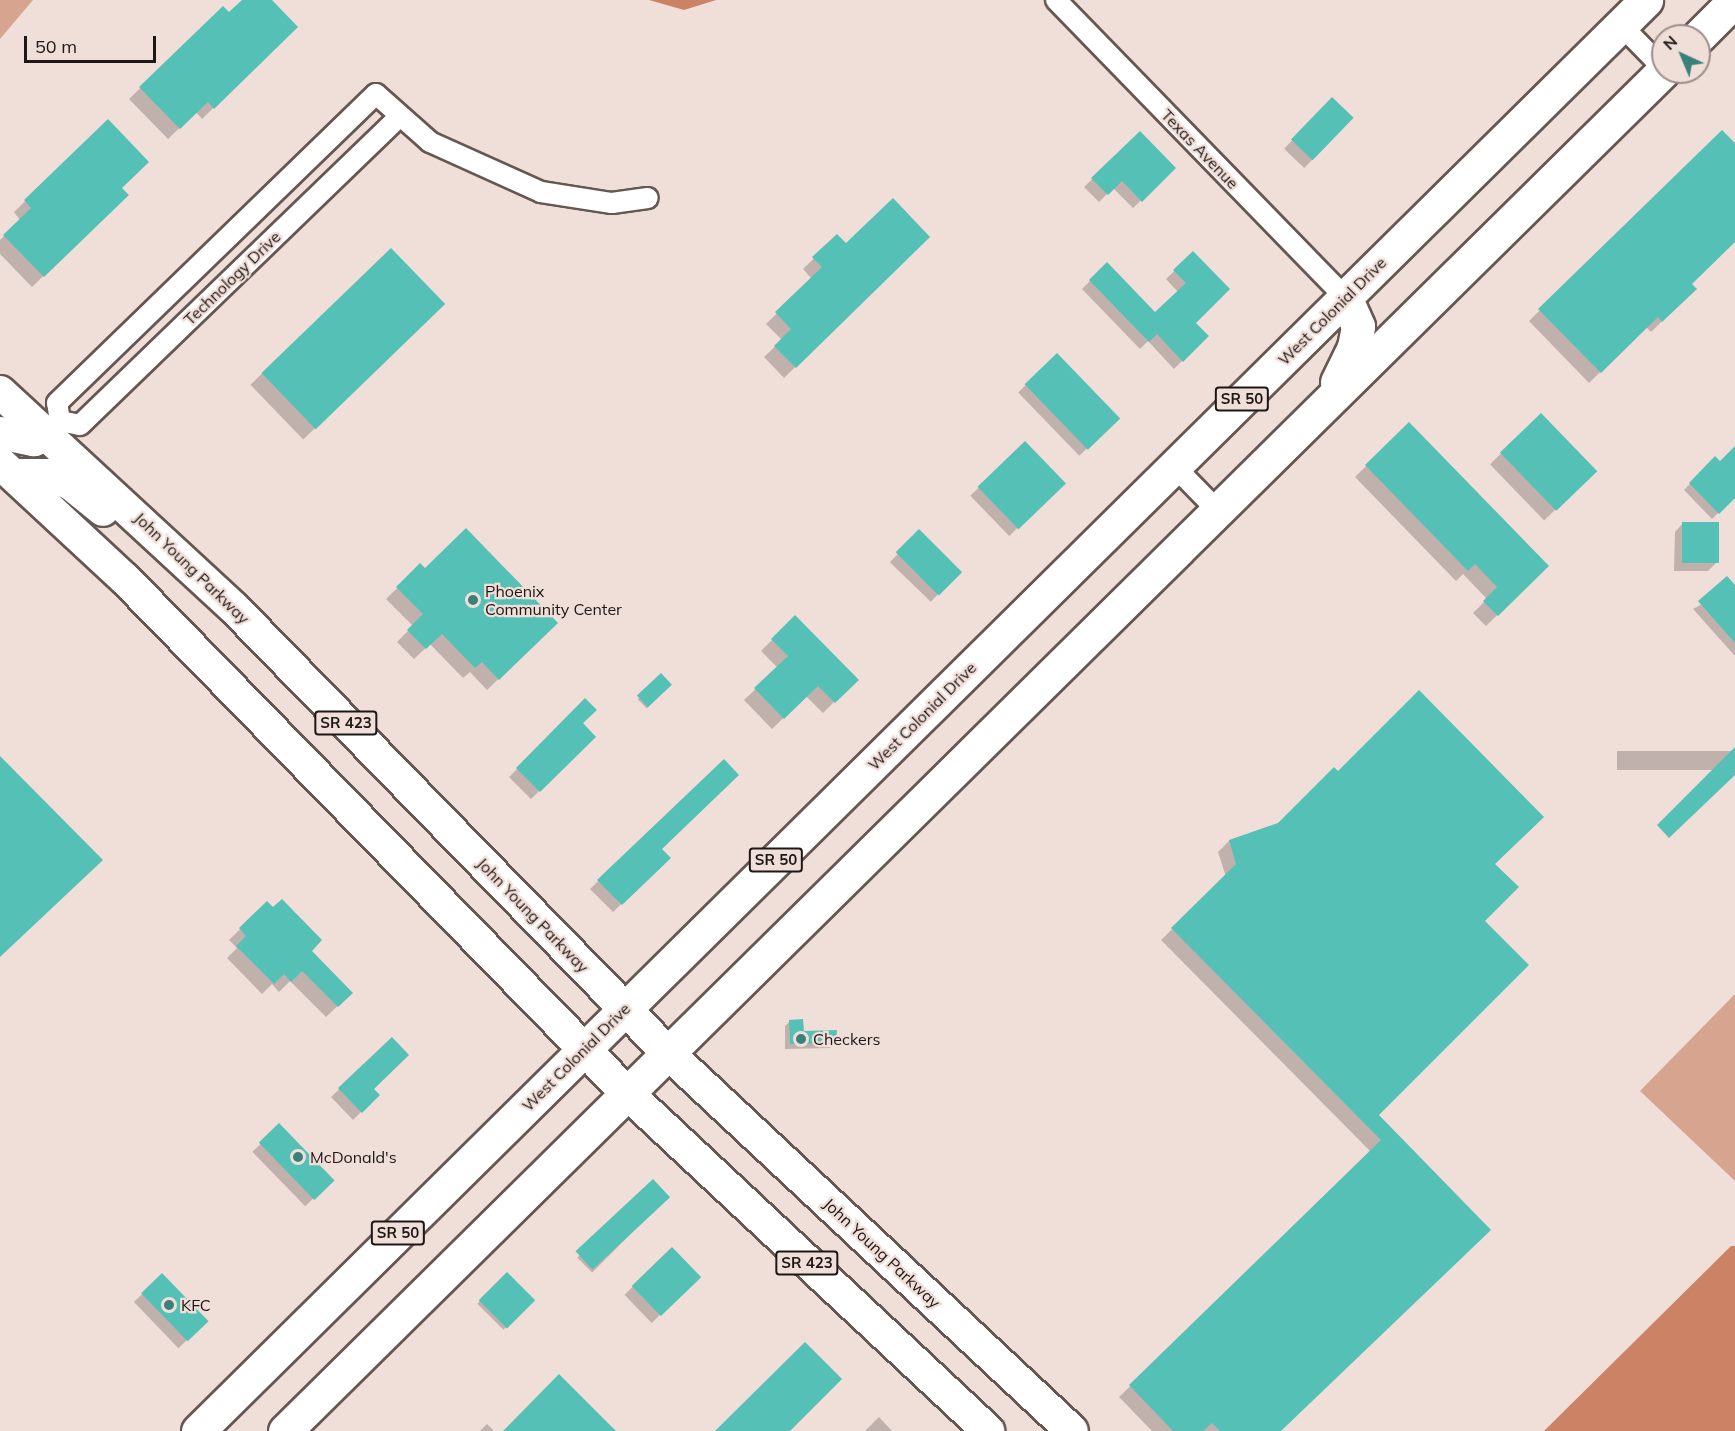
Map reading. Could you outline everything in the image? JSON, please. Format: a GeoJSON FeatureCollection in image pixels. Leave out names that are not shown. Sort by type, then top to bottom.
{"type":"FeatureCollection","features":[{"type":"Feature","properties":{"kind":"highway","name":"West Colonial Drive"},"geometry":{"type":"LineString","coordinates":[[210,1427],[584,1048],[1646,0]]}},
{"type":"Feature","properties":{"kind":"highway"},"geometry":{"type":"LineString","coordinates":[[1711,24],[1735,0]]}},
{"type":"Feature","properties":{"kind":"highway"},"geometry":{"type":"LineString","coordinates":[[285,1431],[1651,81]]}},
{"type":"Feature","properties":{"kind":"highway"},"geometry":{"type":"LineString","coordinates":[[1326,402],[1354,347],[1358,326],[1345,297]]}},
{"type":"Feature","properties":{"kind":"main road","name":"John Young Parkway"},"geometry":{"type":"LineString","coordinates":[[0,392],[54,427],[668,1053],[1068,1430]]}},
{"type":"Feature","properties":{"kind":"main road"},"geometry":{"type":"LineString","coordinates":[[0,434],[34,440],[54,427]]}},
{"type":"Feature","properties":{"kind":"main road"},"geometry":{"type":"LineString","coordinates":[[7,469],[50,475],[71,484],[92,498],[183,587],[222,596]]}},
{"type":"Feature","properties":{"kind":"main road","name":"SR 423"},"geometry":{"type":"LineString","coordinates":[[7,469],[133,587],[627,1093],[988,1431]]}},
{"type":"Feature","properties":{"kind":"main road"},"geometry":{"type":"LineString","coordinates":[[960,1403],[1006,1431]]}},
{"type":"Feature","properties":{"kind":"street","name":"Texas Avenue"},"geometry":{"type":"LineString","coordinates":[[1056,0],[1345,297]]}},
{"type":"Feature","properties":{"kind":"street"},"geometry":{"type":"LineString","coordinates":[[1621,25],[1651,56]]}},
{"type":"Feature","properties":{"kind":"street","name":"Technology Drive"},"geometry":{"type":"LineString","coordinates":[[376,94],[399,117],[80,425],[54,427],[57,403],[376,94]]}},
{"type":"Feature","properties":{"kind":"street"},"geometry":{"type":"LineString","coordinates":[[399,117],[430,142],[541,192],[612,203],[648,198]]}},
{"type":"Feature","properties":{"kind":"street"},"geometry":{"type":"LineString","coordinates":[[1174,466],[1217,510]]}},
{"type":"Feature","properties":{"kind":"shaded area"},"geometry":{"type":"Polygon","coordinates":[[[0,0],[33,0],[0,39],[0,0]]]}},
{"type":"Feature","properties":{"kind":"shaded area"},"geometry":{"type":"Polygon","coordinates":[[[649,0],[716,0],[684,10],[649,0]]]}},
{"type":"Feature","properties":{"kind":"shaded area"},"geometry":{"type":"Polygon","coordinates":[[[1735,994],[1735,1181],[1640,1091],[1735,994]]]}},
{"type":"Feature","properties":{"kind":"shaded area"},"geometry":{"type":"Polygon","coordinates":[[[1731,1246],[1735,1246],[1735,1431],[1544,1431],[1731,1246]]]}},
{"type":"Feature","properties":{"kind":"building"},"geometry":{"type":"Polygon","coordinates":[[[242,0],[272,0],[298,27],[214,109],[208,102],[180,129],[139,87],[223,6],[229,12],[242,0]]]}},
{"type":"Feature","properties":{"kind":"building"},"geometry":{"type":"Polygon","coordinates":[[[1332,97],[1354,118],[1313,160],[1291,139],[1332,97]]]}},
{"type":"Feature","properties":{"kind":"building"},"geometry":{"type":"Polygon","coordinates":[[[108,119],[149,162],[122,188],[129,195],[44,277],[3,235],[31,208],[24,200],[108,119]]]}},
{"type":"Feature","properties":{"kind":"building"},"geometry":{"type":"Polygon","coordinates":[[[1722,130],[1735,143],[1735,242],[1692,284],[1697,289],[1662,322],[1658,317],[1601,373],[1538,309],[1722,130]]]}},
{"type":"Feature","properties":{"kind":"building"},"geometry":{"type":"Polygon","coordinates":[[[1140,131],[1176,168],[1142,202],[1122,181],[1108,195],[1091,178],[1140,131]]]}},
{"type":"Feature","properties":{"kind":"building"},"geometry":{"type":"Polygon","coordinates":[[[893,198],[930,237],[796,368],[774,346],[791,329],[775,312],[822,267],[812,257],[837,234],[846,243],[893,198]]]}},
{"type":"Feature","properties":{"kind":"building"},"geometry":{"type":"Polygon","coordinates":[[[391,248],[445,304],[316,429],[262,373],[391,248]]]}},
{"type":"Feature","properties":{"kind":"building"},"geometry":{"type":"Polygon","coordinates":[[[1193,251],[1230,289],[1196,323],[1209,336],[1183,362],[1157,334],[1149,342],[1089,280],[1107,262],[1155,312],[1186,283],[1173,270],[1193,251]]]}},
{"type":"Feature","properties":{"kind":"building"},"geometry":{"type":"Polygon","coordinates":[[[1057,353],[1120,418],[1088,450],[1025,384],[1057,353]]]}},
{"type":"Feature","properties":{"kind":"building"},"geometry":{"type":"Polygon","coordinates":[[[1541,413],[1597,471],[1556,511],[1500,453],[1541,413]]]}},
{"type":"Feature","properties":{"kind":"building"},"geometry":{"type":"Polygon","coordinates":[[[1409,422],[1549,566],[1498,616],[1483,601],[1497,587],[1475,564],[1468,571],[1365,465],[1409,422]]]}},
{"type":"Feature","properties":{"kind":"building"},"geometry":{"type":"Polygon","coordinates":[[[1025,441],[1066,483],[1019,529],[978,487],[1025,441]]]}},
{"type":"Feature","properties":{"kind":"building"},"geometry":{"type":"Polygon","coordinates":[[[1735,446],[1735,498],[1719,514],[1689,483],[1715,456],[1720,461],[1735,446]]]}},
{"type":"Feature","properties":{"kind":"building"},"geometry":{"type":"Polygon","coordinates":[[[1682,522],[1719,522],[1719,563],[1682,563],[1682,522]]]}},
{"type":"Feature","properties":{"kind":"building","name":"Phoenix Community Center"},"geometry":{"type":"Polygon","coordinates":[[[466,528],[558,623],[499,680],[482,662],[475,668],[442,634],[426,649],[407,630],[423,614],[396,587],[420,563],[425,568],[466,528]]]}},
{"type":"Feature","properties":{"kind":"building"},"geometry":{"type":"Polygon","coordinates":[[[919,529],[962,572],[939,595],[896,552],[919,529]]]}},
{"type":"Feature","properties":{"kind":"building"},"geometry":{"type":"Polygon","coordinates":[[[1727,576],[1735,585],[1735,643],[1698,601],[1727,576]]]}},
{"type":"Feature","properties":{"kind":"building"},"geometry":{"type":"Polygon","coordinates":[[[795,615],[859,680],[835,703],[818,686],[784,719],[754,688],[788,656],[771,639],[795,615]]]}},
{"type":"Feature","properties":{"kind":"building"},"geometry":{"type":"Polygon","coordinates":[[[661,673],[672,685],[648,707],[637,696],[661,673]]]}},
{"type":"Feature","properties":{"kind":"building"},"geometry":{"type":"Polygon","coordinates":[[[1419,690],[1544,817],[1495,864],[1519,887],[1485,921],[1529,965],[1379,1115],[1491,1230],[1281,1431],[1220,1431],[1212,1423],[1203,1431],[1173,1431],[1129,1385],[1381,1140],[1171,928],[1236,864],[1229,840],[1278,823],[1334,767],[1338,771],[1419,690]]]}},
{"type":"Feature","properties":{"kind":"building"},"geometry":{"type":"Polygon","coordinates":[[[585,698],[597,710],[583,723],[596,737],[540,792],[516,768],[585,698]]]}},
{"type":"Feature","properties":{"kind":"building"},"geometry":{"type":"Polygon","coordinates":[[[1735,747],[1735,775],[1669,838],[1657,825],[1735,747]]]}},
{"type":"Feature","properties":{"kind":"building"},"geometry":{"type":"Polygon","coordinates":[[[0,756],[103,860],[0,957],[0,756]]]}},
{"type":"Feature","properties":{"kind":"building"},"geometry":{"type":"Polygon","coordinates":[[[724,759],[739,775],[662,849],[671,858],[622,905],[597,880],[724,759]]]}},
{"type":"Feature","properties":{"kind":"building"},"geometry":{"type":"Polygon","coordinates":[[[282,899],[322,940],[312,951],[353,993],[338,1007],[302,971],[291,982],[284,974],[274,984],[236,946],[246,936],[239,928],[267,901],[273,907],[282,899]]]}},
{"type":"Feature","properties":{"kind":"building"},"geometry":{"type":"Polygon","coordinates":[[[803,1019],[804,1031],[837,1030],[836,1043],[790,1044],[789,1020],[803,1019]]]}},
{"type":"Feature","properties":{"kind":"building"},"geometry":{"type":"Polygon","coordinates":[[[392,1037],[409,1055],[374,1089],[380,1095],[362,1113],[338,1088],[392,1037]]]}},
{"type":"Feature","properties":{"kind":"building"},"geometry":{"type":"Polygon","coordinates":[[[279,1123],[335,1181],[314,1200],[259,1142],[279,1123]]]}},
{"type":"Feature","properties":{"kind":"building"},"geometry":{"type":"Polygon","coordinates":[[[653,1179],[670,1197],[593,1270],[575,1251],[653,1179]]]}},
{"type":"Feature","properties":{"kind":"building"},"geometry":{"type":"Polygon","coordinates":[[[672,1247],[701,1277],[661,1316],[632,1286],[672,1247]]]}},
{"type":"Feature","properties":{"kind":"building"},"geometry":{"type":"Polygon","coordinates":[[[507,1272],[535,1300],[507,1329],[479,1300],[507,1272]]]}},
{"type":"Feature","properties":{"kind":"building"},"geometry":{"type":"Polygon","coordinates":[[[162,1273],[209,1321],[188,1341],[141,1293],[162,1273]]]}},
{"type":"Feature","properties":{"kind":"building"},"geometry":{"type":"Polygon","coordinates":[[[805,1342],[842,1379],[790,1431],[715,1431],[805,1342]]]}},
{"type":"Feature","properties":{"kind":"building"},"geometry":{"type":"Polygon","coordinates":[[[559,1374],[616,1431],[503,1431],[559,1374]]]}},
{"type":"Feature","properties":{"kind":"place","name":"Phoenix Community Center"},"geometry":{"type":"Point","coordinates":[473,600]}},
{"type":"Feature","properties":{"kind":"place","name":"Checkers"},"geometry":{"type":"Point","coordinates":[801,1039]}},
{"type":"Feature","properties":{"kind":"place","name":"McDonald's"},"geometry":{"type":"Point","coordinates":[298,1157]}},
{"type":"Feature","properties":{"kind":"place","name":"KFC"},"geometry":{"type":"Point","coordinates":[169,1305]}}]}
